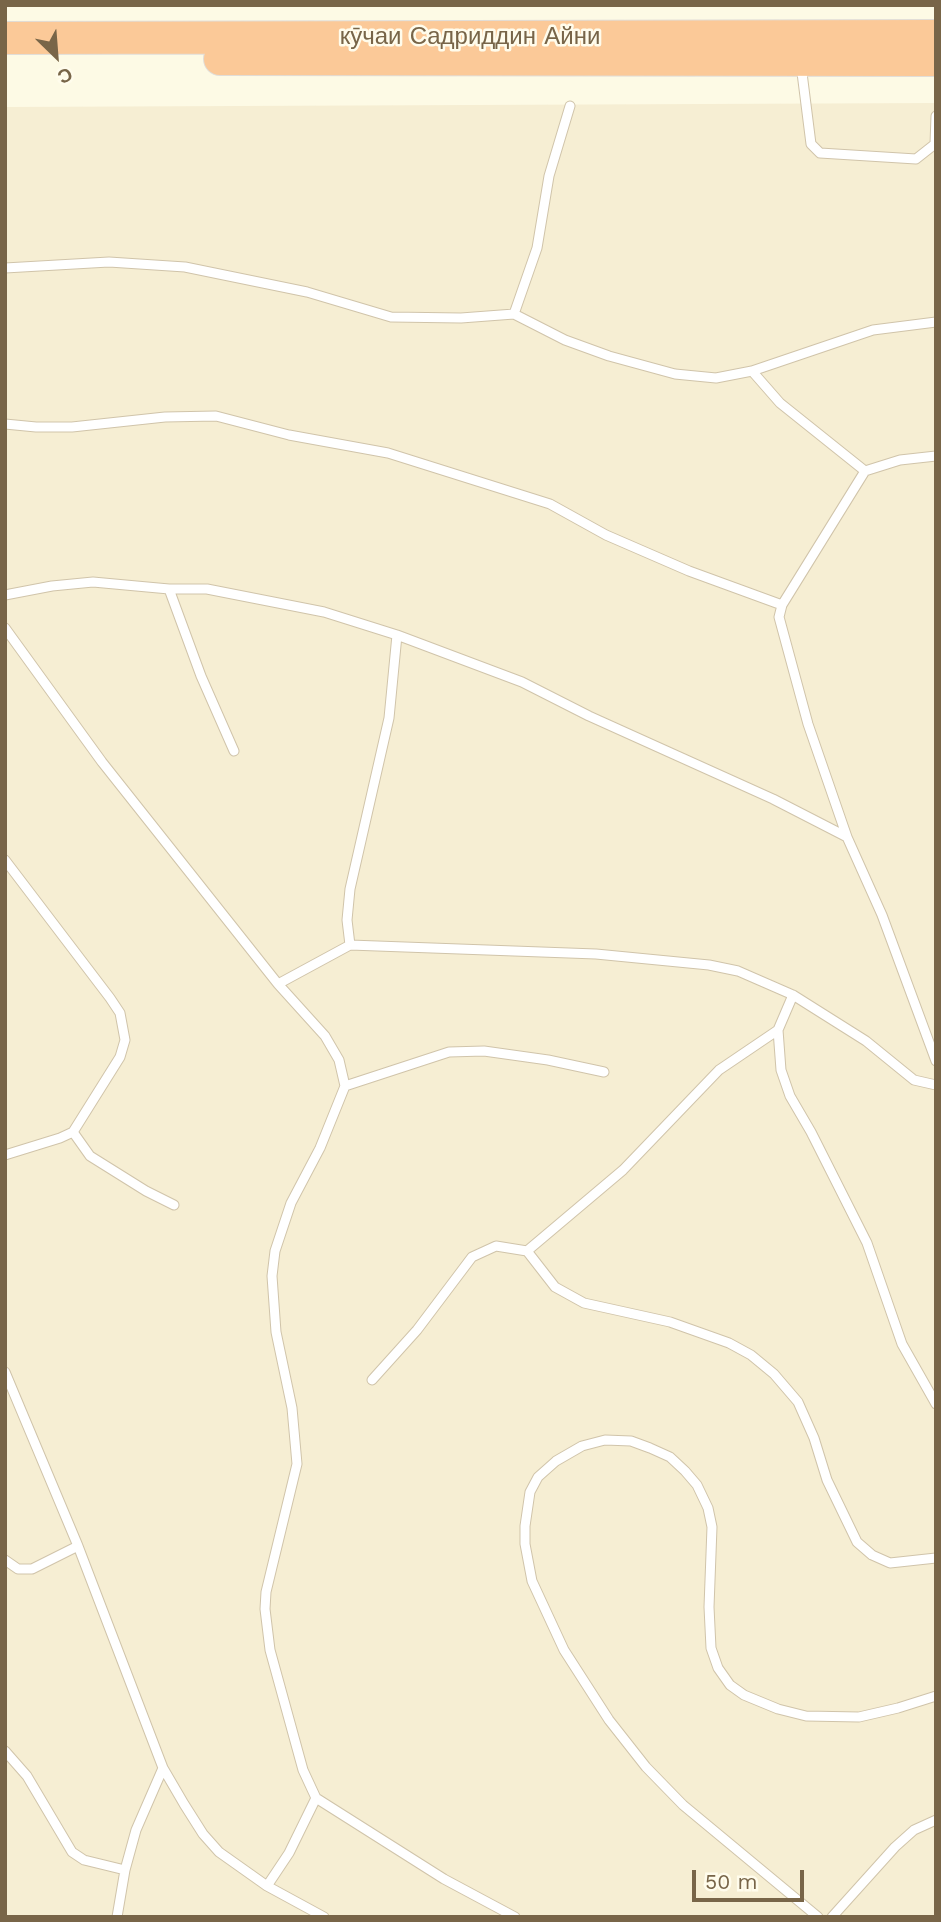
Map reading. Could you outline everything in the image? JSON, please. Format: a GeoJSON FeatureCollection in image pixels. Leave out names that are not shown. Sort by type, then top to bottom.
{"type":"FeatureCollection","features":[{"type":"Feature","properties":{"kind":"highway","name":"кӯчаи Садриддин Айни"},"geometry":{"type":"LineString","coordinates":[[5,38],[936,36]]}},
{"type":"Feature","properties":{"kind":"highway","name":"кӯчаи Садриддин Айни"},"geometry":{"type":"LineString","coordinates":[[5,60],[936,60]]}},
{"type":"Feature","properties":{"kind":"lane"},"geometry":{"type":"LineString","coordinates":[[800,60],[811,144],[820,153],[916,159],[935,144],[936,116]]}},
{"type":"Feature","properties":{"kind":"lane"},"geometry":{"type":"LineString","coordinates":[[514,314],[537,248],[550,176],[570,106]]}},
{"type":"Feature","properties":{"kind":"lane"},"geometry":{"type":"LineString","coordinates":[[5,268],[109,262],[185,267],[307,292],[391,317],[461,318],[514,314],[565,340],[608,356],[675,374],[716,378],[752,370],[873,330],[936,322]]}},
{"type":"Feature","properties":{"kind":"lane"},"geometry":{"type":"LineString","coordinates":[[752,370],[780,403],[865,471]]}},
{"type":"Feature","properties":{"kind":"lane"},"geometry":{"type":"LineString","coordinates":[[5,424],[72,427],[165,417],[216,416],[289,435],[388,453],[550,504],[617,540],[689,571],[782,605]]}},
{"type":"Feature","properties":{"kind":"lane"},"geometry":{"type":"LineString","coordinates":[[936,456],[900,460],[865,471],[782,605],[780,625],[808,724],[847,837],[882,915],[936,1061]]}},
{"type":"Feature","properties":{"kind":"lane"},"geometry":{"type":"LineString","coordinates":[[5,595],[93,582],[169,589],[207,589],[324,612],[397,635],[523,682],[589,716],[773,799],[847,837]]}},
{"type":"Feature","properties":{"kind":"lane"},"geometry":{"type":"LineString","coordinates":[[169,589],[201,676],[234,751]]}},
{"type":"Feature","properties":{"kind":"lane"},"geometry":{"type":"LineString","coordinates":[[5,628],[102,762],[278,984],[325,1036],[339,1060],[345,1086],[320,1148],[291,1203],[275,1251],[272,1276],[274,1321],[292,1408],[297,1464],[266,1592],[265,1609],[270,1650],[303,1770],[316,1798],[444,1879],[514,1917]]}},
{"type":"Feature","properties":{"kind":"lane"},"geometry":{"type":"LineString","coordinates":[[350,945],[347,920],[349,889],[389,718],[397,635]]}},
{"type":"Feature","properties":{"kind":"lane"},"geometry":{"type":"LineString","coordinates":[[5,860],[110,998],[120,1013],[125,1040],[120,1057],[73,1132],[5,1155]]}},
{"type":"Feature","properties":{"kind":"lane"},"geometry":{"type":"LineString","coordinates":[[278,984],[350,945],[596,954],[680,961],[737,971],[793,995],[866,1041],[914,1080],[936,1085]]}},
{"type":"Feature","properties":{"kind":"lane"},"geometry":{"type":"LineString","coordinates":[[793,995],[778,1030],[781,1070],[790,1096],[867,1243],[902,1343],[936,1404]]}},
{"type":"Feature","properties":{"kind":"lane"},"geometry":{"type":"LineString","coordinates":[[527,1251],[623,1170],[719,1070],[778,1030]]}},
{"type":"Feature","properties":{"kind":"lane"},"geometry":{"type":"LineString","coordinates":[[345,1086],[449,1052],[484,1051],[548,1060],[604,1072]]}},
{"type":"Feature","properties":{"kind":"lane"},"geometry":{"type":"LineString","coordinates":[[73,1132],[90,1156],[174,1205]]}},
{"type":"Feature","properties":{"kind":"lane"},"geometry":{"type":"LineString","coordinates":[[372,1380],[417,1330],[471,1257],[496,1246],[527,1251],[555,1287],[584,1303],[670,1322],[729,1343],[751,1355],[774,1374],[798,1402],[814,1438],[827,1479],[857,1542],[872,1555],[890,1563],[936,1558]]}},
{"type":"Feature","properties":{"kind":"lane"},"geometry":{"type":"LineString","coordinates":[[5,1372],[78,1546],[163,1768],[184,1804],[219,1852],[267,1886],[324,1917]]}},
{"type":"Feature","properties":{"kind":"lane"},"geometry":{"type":"LineString","coordinates":[[818,1917],[683,1805],[646,1767],[609,1720],[565,1650],[532,1581],[525,1544],[525,1526],[530,1492],[538,1477],[556,1461],[582,1446],[605,1440],[631,1441],[650,1448],[670,1457],[685,1471],[697,1485],[708,1508],[712,1527],[709,1607],[711,1648],[718,1668],[730,1685],[744,1695],[778,1709],[806,1716],[859,1717],[936,1696]]}},
{"type":"Feature","properties":{"kind":"lane"},"geometry":{"type":"LineString","coordinates":[[5,1560],[18,1569],[32,1569],[78,1546]]}},
{"type":"Feature","properties":{"kind":"lane"},"geometry":{"type":"LineString","coordinates":[[5,1751],[27,1776],[72,1852],[84,1860],[125,1870]]}},
{"type":"Feature","properties":{"kind":"lane"},"geometry":{"type":"LineString","coordinates":[[117,1917],[125,1870],[136,1830],[163,1768]]}},
{"type":"Feature","properties":{"kind":"lane"},"geometry":{"type":"LineString","coordinates":[[267,1886],[289,1853],[316,1798]]}},
{"type":"Feature","properties":{"kind":"lane"},"geometry":{"type":"LineString","coordinates":[[832,1917],[895,1847],[914,1830],[936,1820]]}},
{"type":"Feature","properties":{"kind":"shaded area"},"geometry":{"type":"Polygon","coordinates":[[[936,103],[936,1917],[5,1917],[5,107],[936,103]]]}}]}
